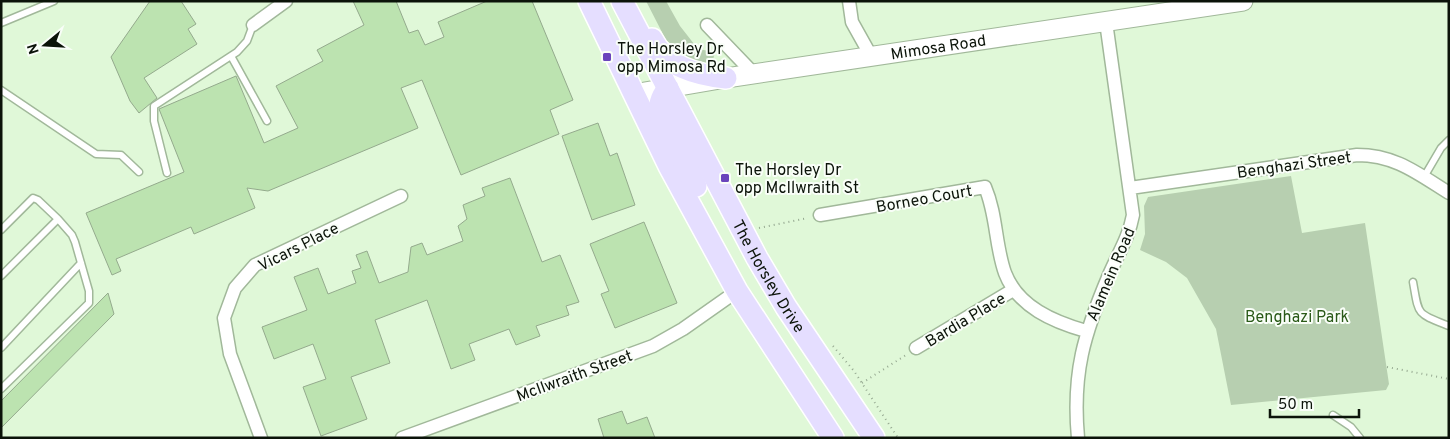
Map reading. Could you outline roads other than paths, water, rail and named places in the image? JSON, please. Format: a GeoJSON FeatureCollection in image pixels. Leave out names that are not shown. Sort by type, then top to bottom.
{"type":"FeatureCollection","features":[{"type":"Feature","properties":{"kind":"main road","name":"The Horsley Drive"},"geometry":{"type":"LineString","coordinates":[[589,1],[668,166],[737,291],[833,438]]}},
{"type":"Feature","properties":{"kind":"main road","name":"The Horsley Drive"},"geometry":{"type":"LineString","coordinates":[[622,1],[757,258],[786,307],[874,438]]}},
{"type":"Feature","properties":{"kind":"main road"},"geometry":{"type":"LineString","coordinates":[[632,1],[654,45],[675,64],[703,76],[726,78]]}},
{"type":"Feature","properties":{"kind":"main road","name":"Mimosa Road"},"geometry":{"type":"LineString","coordinates":[[633,94],[726,78],[1106,22],[1207,4],[1242,1]]}},
{"type":"Feature","properties":{"kind":"main road"},"geometry":{"type":"LineString","coordinates":[[668,88],[661,97],[659,108],[661,118],[701,196],[737,291]]}},
{"type":"Feature","properties":{"kind":"street"},"geometry":{"type":"LineString","coordinates":[[253,25],[286,1]]}},
{"type":"Feature","properties":{"kind":"street"},"geometry":{"type":"LineString","coordinates":[[849,1],[852,22],[871,56]]}},
{"type":"Feature","properties":{"kind":"street","name":"Alamein Road"},"geometry":{"type":"LineString","coordinates":[[1078,438],[1076,397],[1078,368],[1086,331],[1110,272],[1129,235],[1134,215],[1106,22]]}},
{"type":"Feature","properties":{"kind":"street"},"geometry":{"type":"LineString","coordinates":[[707,25],[754,74]]}},
{"type":"Feature","properties":{"kind":"street","name":"Benghazi Street"},"geometry":{"type":"LineString","coordinates":[[1130,188],[1357,155],[1388,158],[1449,193]]}},
{"type":"Feature","properties":{"kind":"street","name":"Borneo Court"},"geometry":{"type":"LineString","coordinates":[[820,215],[985,187],[993,204],[1005,272],[1013,290],[1033,308],[1060,323],[1086,331]]}},
{"type":"Feature","properties":{"kind":"street","name":"Vicars Place"},"geometry":{"type":"LineString","coordinates":[[261,438],[230,354],[224,318],[235,288],[255,265],[401,196]]}},
{"type":"Feature","properties":{"kind":"street","name":"Bardia Place"},"geometry":{"type":"LineString","coordinates":[[916,348],[1013,290]]}},
{"type":"Feature","properties":{"kind":"street","name":"McIlwraith Street"},"geometry":{"type":"LineString","coordinates":[[402,438],[653,346],[683,329],[737,291]]}},
{"type":"Feature","properties":{"kind":"lane"},"geometry":{"type":"LineString","coordinates":[[1,23],[54,1]]}},
{"type":"Feature","properties":{"kind":"lane"},"geometry":{"type":"LineString","coordinates":[[167,173],[154,120],[154,106],[242,48],[253,25]]}},
{"type":"Feature","properties":{"kind":"lane"},"geometry":{"type":"LineString","coordinates":[[231,56],[267,121]]}},
{"type":"Feature","properties":{"kind":"lane"},"geometry":{"type":"LineString","coordinates":[[1,90],[96,154],[121,155],[139,172]]}},
{"type":"Feature","properties":{"kind":"lane"},"geometry":{"type":"LineString","coordinates":[[1424,177],[1441,148],[1449,140]]}},
{"type":"Feature","properties":{"kind":"lane"},"geometry":{"type":"LineString","coordinates":[[1,230],[33,198],[38,200],[72,235],[90,297],[89,303],[1,389]]}},
{"type":"Feature","properties":{"kind":"lane"},"geometry":{"type":"LineString","coordinates":[[1,276],[58,219]]}},
{"type":"Feature","properties":{"kind":"lane"},"geometry":{"type":"LineString","coordinates":[[1,348],[81,263]]}},
{"type":"Feature","properties":{"kind":"lane"},"geometry":{"type":"LineString","coordinates":[[1413,282],[1418,311],[1422,316],[1449,326]]}},
{"type":"Feature","properties":{"kind":"lane"},"geometry":{"type":"LineString","coordinates":[[1333,415],[1351,427],[1360,438]]}},
{"type":"Feature","properties":{"kind":"place","name":"The Horsley Dr opp Mimosa Rd"},"geometry":{"type":"Point","coordinates":[607,57]}},
{"type":"Feature","properties":{"kind":"place","name":"The Horsley Dr opp McIlwraith St"},"geometry":{"type":"Point","coordinates":[725,178]}},
{"type":"Feature","properties":{"kind":"park label","name":"Benghazi Park"},"geometry":{"type":"Point","coordinates":[1297,316]}}]}
